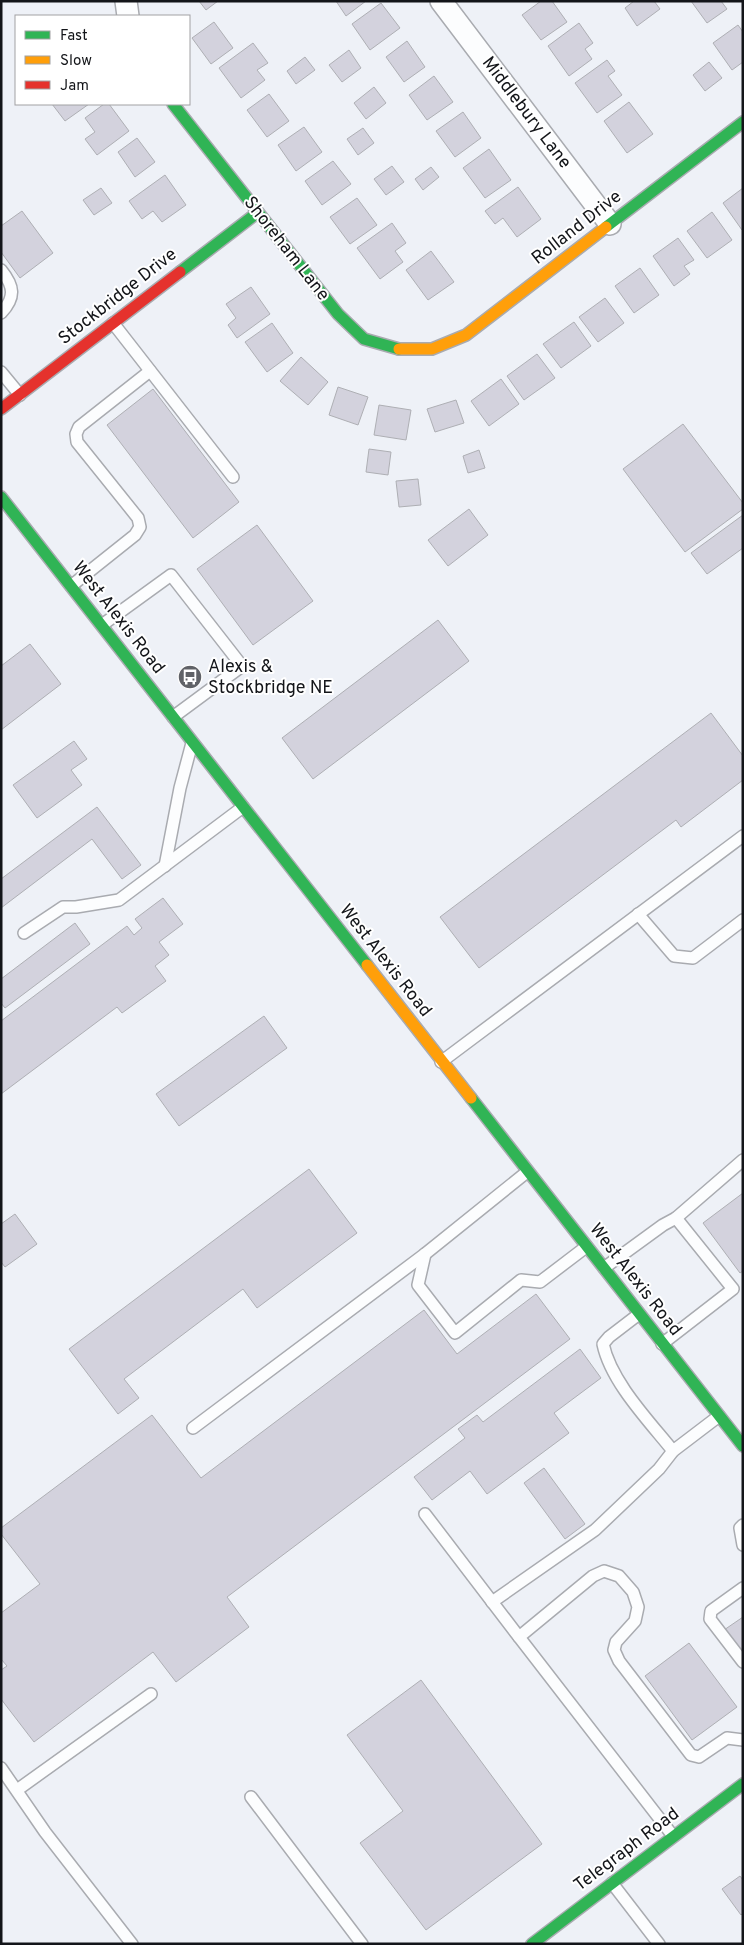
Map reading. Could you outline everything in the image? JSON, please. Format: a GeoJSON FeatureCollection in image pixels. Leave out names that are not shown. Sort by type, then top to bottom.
{"type":"FeatureCollection","features":[{"type":"Feature","properties":{"kind":"main road","name":"Shoreham Lane"},"geometry":{"type":"LineString","coordinates":[[174,105],[338,314],[364,339],[395,349],[426,349]]}},
{"type":"Feature","properties":{"kind":"main road","name":"Rolland Drive"},"geometry":{"type":"LineString","coordinates":[[426,349],[432,349],[466,335],[743,122]]}},
{"type":"Feature","properties":{"kind":"main road","name":"Stockbridge Drive"},"geometry":{"type":"LineString","coordinates":[[1,410],[257,213]]}},
{"type":"Feature","properties":{"kind":"main road","name":"West Alexis Road"},"geometry":{"type":"LineString","coordinates":[[1,497],[743,1446]]}},
{"type":"Feature","properties":{"kind":"main road","name":"Telegraph Road"},"geometry":{"type":"LineString","coordinates":[[532,1944],[743,1784]]}},
{"type":"Feature","properties":{"kind":"street","name":"Middlebury Lane"},"geometry":{"type":"LineString","coordinates":[[441,1],[610,224]]}},
{"type":"Feature","properties":{"kind":"lane"},"geometry":{"type":"LineString","coordinates":[[1,270],[7,277],[12,291],[10,303],[1,313]]}},
{"type":"Feature","properties":{"kind":"lane"},"geometry":{"type":"LineString","coordinates":[[113,323],[233,476]]}},
{"type":"Feature","properties":{"kind":"lane"},"geometry":{"type":"LineString","coordinates":[[71,586],[135,535],[140,527],[138,518],[77,442],[76,434],[79,427],[150,371]]}},
{"type":"Feature","properties":{"kind":"lane"},"geometry":{"type":"LineString","coordinates":[[1,372],[20,395]]}},
{"type":"Feature","properties":{"kind":"lane"},"geometry":{"type":"LineString","coordinates":[[102,625],[171,575],[242,666],[174,717]]}},
{"type":"Feature","properties":{"kind":"lane"},"geometry":{"type":"LineString","coordinates":[[165,866],[180,788],[193,742]]}},
{"type":"Feature","properties":{"kind":"lane"},"geometry":{"type":"LineString","coordinates":[[24,933],[63,907],[119,900],[244,807]]}},
{"type":"Feature","properties":{"kind":"lane"},"geometry":{"type":"LineString","coordinates":[[441,1062],[743,836]]}},
{"type":"Feature","properties":{"kind":"lane"},"geometry":{"type":"LineString","coordinates":[[638,914],[674,956],[693,958],[743,920]]}},
{"type":"Feature","properties":{"kind":"lane"},"geometry":{"type":"LineString","coordinates":[[603,1268],[663,1225],[676,1218],[743,1160]]}},
{"type":"Feature","properties":{"kind":"lane"},"geometry":{"type":"LineString","coordinates":[[193,1428],[426,1254],[527,1172]]}},
{"type":"Feature","properties":{"kind":"lane"},"geometry":{"type":"LineString","coordinates":[[662,1344],[738,1290],[676,1218]]}},
{"type":"Feature","properties":{"kind":"lane"},"geometry":{"type":"LineString","coordinates":[[426,1254],[418,1285],[455,1333],[522,1280],[540,1282],[586,1247]]}},
{"type":"Feature","properties":{"kind":"lane"},"geometry":{"type":"LineString","coordinates":[[639,1314],[609,1337],[603,1344],[606,1356],[632,1402],[673,1451]]}},
{"type":"Feature","properties":{"kind":"lane"},"geometry":{"type":"LineString","coordinates":[[492,1602],[595,1530],[659,1470],[673,1451],[719,1416]]}},
{"type":"Feature","properties":{"kind":"lane"},"geometry":{"type":"LineString","coordinates":[[425,1514],[673,1836]]}},
{"type":"Feature","properties":{"kind":"lane"},"geometry":{"type":"LineString","coordinates":[[743,1525],[740,1528],[743,1545]]}},
{"type":"Feature","properties":{"kind":"lane"},"geometry":{"type":"LineString","coordinates":[[519,1637],[593,1576],[604,1571],[619,1576],[633,1592],[638,1607],[635,1621],[616,1642],[614,1650],[619,1661],[677,1740],[691,1755],[699,1757],[727,1738],[743,1740]]}},
{"type":"Feature","properties":{"kind":"lane"},"geometry":{"type":"LineString","coordinates":[[741,1593],[711,1612],[710,1619],[743,1662]]}},
{"type":"Feature","properties":{"kind":"lane"},"geometry":{"type":"LineString","coordinates":[[17,1790],[151,1694]]}},
{"type":"Feature","properties":{"kind":"lane"},"geometry":{"type":"LineString","coordinates":[[1,1768],[45,1832],[132,1944]]}},
{"type":"Feature","properties":{"kind":"lane"},"geometry":{"type":"LineString","coordinates":[[251,1797],[362,1944]]}},
{"type":"Feature","properties":{"kind":"lane"},"geometry":{"type":"LineString","coordinates":[[612,1883],[659,1944]]}},
{"type":"Feature","properties":{"kind":"building"},"geometry":{"type":"Polygon","coordinates":[[[199,1],[218,1],[206,10],[199,1]]]}},
{"type":"Feature","properties":{"kind":"building"},"geometry":{"type":"Polygon","coordinates":[[[336,1],[366,1],[346,16],[336,1]]]}},
{"type":"Feature","properties":{"kind":"building"},"geometry":{"type":"Polygon","coordinates":[[[541,1],[552,1],[567,22],[541,40],[522,15],[541,1]]]}},
{"type":"Feature","properties":{"kind":"building"},"geometry":{"type":"Polygon","coordinates":[[[634,1],[654,1],[660,9],[637,26],[625,8],[634,1]]]}},
{"type":"Feature","properties":{"kind":"building"},"geometry":{"type":"Polygon","coordinates":[[[691,1],[721,1],[727,9],[707,23],[691,1]]]}},
{"type":"Feature","properties":{"kind":"building"},"geometry":{"type":"Polygon","coordinates":[[[381,3],[400,28],[370,50],[352,24],[381,3]]]}},
{"type":"Feature","properties":{"kind":"building"},"geometry":{"type":"Polygon","coordinates":[[[214,22],[233,48],[211,64],[192,38],[214,22]]]}},
{"type":"Feature","properties":{"kind":"building"},"geometry":{"type":"Polygon","coordinates":[[[579,23],[593,43],[585,49],[592,59],[569,76],[548,46],[579,23]]]}},
{"type":"Feature","properties":{"kind":"building"},"geometry":{"type":"Polygon","coordinates":[[[738,25],[743,32],[743,62],[732,70],[713,43],[738,25]]]}},
{"type":"Feature","properties":{"kind":"building"},"geometry":{"type":"Polygon","coordinates":[[[407,41],[425,67],[404,82],[386,57],[407,41]]]}},
{"type":"Feature","properties":{"kind":"building"},"geometry":{"type":"Polygon","coordinates":[[[253,43],[268,63],[257,70],[265,80],[241,98],[219,68],[253,43]]]}},
{"type":"Feature","properties":{"kind":"building"},"geometry":{"type":"Polygon","coordinates":[[[349,50],[361,68],[342,82],[329,65],[349,50]]]}},
{"type":"Feature","properties":{"kind":"building"},"geometry":{"type":"Polygon","coordinates":[[[305,57],[315,70],[296,84],[287,71],[305,57]]]}},
{"type":"Feature","properties":{"kind":"building"},"geometry":{"type":"Polygon","coordinates":[[[607,60],[615,71],[608,76],[622,95],[597,113],[575,83],[607,60]]]}},
{"type":"Feature","properties":{"kind":"building"},"geometry":{"type":"Polygon","coordinates":[[[709,62],[722,78],[705,91],[693,75],[709,62]]]}},
{"type":"Feature","properties":{"kind":"building"},"geometry":{"type":"Polygon","coordinates":[[[434,76],[453,102],[427,120],[409,95],[434,76]]]}},
{"type":"Feature","properties":{"kind":"building"},"geometry":{"type":"Polygon","coordinates":[[[374,87],[386,103],[366,119],[354,103],[374,87]]]}},
{"type":"Feature","properties":{"kind":"building"},"geometry":{"type":"Polygon","coordinates":[[[269,94],[289,121],[267,137],[247,110],[269,94]]]}},
{"type":"Feature","properties":{"kind":"building"},"geometry":{"type":"Polygon","coordinates":[[[629,102],[653,134],[627,153],[604,121],[629,102]]]}},
{"type":"Feature","properties":{"kind":"building"},"geometry":{"type":"Polygon","coordinates":[[[53,105],[88,105],[65,121],[53,105]]]}},
{"type":"Feature","properties":{"kind":"building"},"geometry":{"type":"Polygon","coordinates":[[[103,105],[110,105],[129,131],[97,155],[85,139],[95,132],[85,118],[103,105]]]}},
{"type":"Feature","properties":{"kind":"building"},"geometry":{"type":"Polygon","coordinates":[[[463,112],[481,138],[455,157],[436,131],[463,112]]]}},
{"type":"Feature","properties":{"kind":"building"},"geometry":{"type":"Polygon","coordinates":[[[304,127],[322,152],[296,171],[278,145],[304,127]]]}},
{"type":"Feature","properties":{"kind":"building"},"geometry":{"type":"Polygon","coordinates":[[[363,128],[374,143],[358,155],[347,139],[363,128]]]}},
{"type":"Feature","properties":{"kind":"building"},"geometry":{"type":"Polygon","coordinates":[[[137,138],[155,162],[135,177],[118,152],[137,138]]]}},
{"type":"Feature","properties":{"kind":"building"},"geometry":{"type":"Polygon","coordinates":[[[489,149],[511,180],[485,198],[463,168],[489,149]]]}},
{"type":"Feature","properties":{"kind":"building"},"geometry":{"type":"Polygon","coordinates":[[[333,161],[351,184],[322,205],[305,181],[333,161]]]}},
{"type":"Feature","properties":{"kind":"building"},"geometry":{"type":"Polygon","coordinates":[[[392,166],[404,182],[386,195],[374,179],[392,166]]]}},
{"type":"Feature","properties":{"kind":"building"},"geometry":{"type":"Polygon","coordinates":[[[431,167],[439,177],[423,190],[415,179],[431,167]]]}},
{"type":"Feature","properties":{"kind":"building"},"geometry":{"type":"Polygon","coordinates":[[[165,175],[186,205],[162,222],[153,211],[142,219],[129,201],[165,175]]]}},
{"type":"Feature","properties":{"kind":"building"},"geometry":{"type":"Polygon","coordinates":[[[518,187],[541,219],[517,237],[503,218],[495,224],[485,211],[518,187]]]}},
{"type":"Feature","properties":{"kind":"building"},"geometry":{"type":"Polygon","coordinates":[[[101,188],[112,203],[94,215],[83,200],[101,188]]]}},
{"type":"Feature","properties":{"kind":"building"},"geometry":{"type":"Polygon","coordinates":[[[743,188],[743,230],[742,230],[723,203],[743,188]]]}},
{"type":"Feature","properties":{"kind":"building"},"geometry":{"type":"Polygon","coordinates":[[[357,198],[377,225],[350,244],[330,217],[357,198]]]}},
{"type":"Feature","properties":{"kind":"building"},"geometry":{"type":"Polygon","coordinates":[[[22,211],[53,253],[20,278],[1,252],[1,226],[22,211]]]}},
{"type":"Feature","properties":{"kind":"building"},"geometry":{"type":"Polygon","coordinates":[[[712,212],[732,240],[707,258],[687,231],[712,212]]]}},
{"type":"Feature","properties":{"kind":"building"},"geometry":{"type":"Polygon","coordinates":[[[392,223],[406,243],[395,251],[403,262],[380,279],[357,248],[392,223]]]}},
{"type":"Feature","properties":{"kind":"building"},"geometry":{"type":"Polygon","coordinates":[[[678,238],[694,260],[684,266],[690,274],[674,286],[653,256],[678,238]]]}},
{"type":"Feature","properties":{"kind":"building"},"geometry":{"type":"Polygon","coordinates":[[[431,251],[454,282],[428,300],[406,270],[431,251]]]}},
{"type":"Feature","properties":{"kind":"building"},"geometry":{"type":"Polygon","coordinates":[[[640,268],[659,295],[634,313],[615,286],[640,268]]]}},
{"type":"Feature","properties":{"kind":"building"},"geometry":{"type":"Polygon","coordinates":[[[251,287],[270,314],[237,338],[228,325],[236,318],[226,304],[251,287]]]}},
{"type":"Feature","properties":{"kind":"building"},"geometry":{"type":"Polygon","coordinates":[[[605,298],[624,323],[598,342],[579,317],[605,298]]]}},
{"type":"Feature","properties":{"kind":"building"},"geometry":{"type":"Polygon","coordinates":[[[574,322],[591,346],[561,368],[543,344],[574,322]]]}},
{"type":"Feature","properties":{"kind":"building"},"geometry":{"type":"Polygon","coordinates":[[[272,323],[293,353],[267,372],[245,342],[272,323]]]}},
{"type":"Feature","properties":{"kind":"building"},"geometry":{"type":"Polygon","coordinates":[[[537,354],[555,378],[524,400],[507,376],[537,354]]]}},
{"type":"Feature","properties":{"kind":"building"},"geometry":{"type":"Polygon","coordinates":[[[301,357],[328,382],[308,405],[280,381],[301,357]]]}},
{"type":"Feature","properties":{"kind":"building"},"geometry":{"type":"Polygon","coordinates":[[[501,379],[519,404],[489,426],[471,401],[501,379]]]}},
{"type":"Feature","properties":{"kind":"building"},"geometry":{"type":"Polygon","coordinates":[[[338,387],[368,397],[358,425],[329,415],[338,387]]]}},
{"type":"Feature","properties":{"kind":"building"},"geometry":{"type":"Polygon","coordinates":[[[153,389],[239,502],[193,538],[107,425],[153,389]]]}},
{"type":"Feature","properties":{"kind":"building"},"geometry":{"type":"Polygon","coordinates":[[[456,400],[464,423],[435,432],[427,409],[456,400]]]}},
{"type":"Feature","properties":{"kind":"building"},"geometry":{"type":"Polygon","coordinates":[[[379,405],[411,410],[406,440],[374,435],[379,405]]]}},
{"type":"Feature","properties":{"kind":"building"},"geometry":{"type":"Polygon","coordinates":[[[683,424],[743,503],[743,509],[685,552],[623,469],[683,424]]]}},
{"type":"Feature","properties":{"kind":"building"},"geometry":{"type":"Polygon","coordinates":[[[369,449],[391,452],[388,475],[366,472],[369,449]]]}},
{"type":"Feature","properties":{"kind":"building"},"geometry":{"type":"Polygon","coordinates":[[[479,450],[485,468],[468,473],[463,456],[479,450]]]}},
{"type":"Feature","properties":{"kind":"building"},"geometry":{"type":"Polygon","coordinates":[[[418,479],[421,505],[399,507],[396,481],[418,479]]]}},
{"type":"Feature","properties":{"kind":"building"},"geometry":{"type":"Polygon","coordinates":[[[469,509],[488,535],[448,566],[428,540],[469,509]]]}},
{"type":"Feature","properties":{"kind":"building"},"geometry":{"type":"Polygon","coordinates":[[[743,515],[743,548],[707,574],[691,553],[743,515]]]}},
{"type":"Feature","properties":{"kind":"building"},"geometry":{"type":"Polygon","coordinates":[[[257,525],[313,601],[253,645],[197,569],[257,525]]]}},
{"type":"Feature","properties":{"kind":"building"},"geometry":{"type":"Polygon","coordinates":[[[438,620],[469,661],[313,779],[282,738],[438,620]]]}},
{"type":"Feature","properties":{"kind":"building"},"geometry":{"type":"Polygon","coordinates":[[[30,644],[61,684],[1,730],[1,666],[30,644]]]}},
{"type":"Feature","properties":{"kind":"building"},"geometry":{"type":"Polygon","coordinates":[[[711,713],[743,756],[743,780],[681,827],[676,820],[479,968],[440,917],[711,713]]]}},
{"type":"Feature","properties":{"kind":"building"},"geometry":{"type":"Polygon","coordinates":[[[74,741],[87,759],[71,770],[82,785],[37,818],[13,785],[74,741]]]}},
{"type":"Feature","properties":{"kind":"building"},"geometry":{"type":"Polygon","coordinates":[[[97,807],[141,865],[122,879],[92,839],[1,908],[1,879],[97,807]]]}},
{"type":"Feature","properties":{"kind":"building"},"geometry":{"type":"Polygon","coordinates":[[[163,898],[183,924],[159,942],[169,955],[155,966],[166,981],[122,1013],[117,1007],[1,1094],[1,1021],[127,926],[134,935],[142,928],[135,919],[163,898]]]}},
{"type":"Feature","properties":{"kind":"building"},"geometry":{"type":"Polygon","coordinates":[[[75,923],[90,944],[5,1008],[1,1003],[1,979],[75,923]]]}},
{"type":"Feature","properties":{"kind":"building"},"geometry":{"type":"Polygon","coordinates":[[[264,1016],[287,1048],[179,1126],[156,1094],[264,1016]]]}},
{"type":"Feature","properties":{"kind":"building"},"geometry":{"type":"Polygon","coordinates":[[[309,1169],[357,1233],[257,1308],[243,1289],[124,1379],[139,1398],[118,1414],[69,1349],[309,1169]]]}},
{"type":"Feature","properties":{"kind":"building"},"geometry":{"type":"Polygon","coordinates":[[[743,1193],[743,1271],[740,1273],[703,1223],[743,1193]]]}},
{"type":"Feature","properties":{"kind":"building"},"geometry":{"type":"Polygon","coordinates":[[[15,1214],[37,1244],[5,1267],[1,1262],[1,1224],[15,1214]]]}},
{"type":"Feature","properties":{"kind":"building"},"geometry":{"type":"Polygon","coordinates":[[[536,1294],[570,1339],[227,1597],[249,1627],[176,1682],[153,1652],[34,1742],[1,1699],[1,1670],[7,1666],[1,1659],[1,1613],[40,1584],[1,1534],[1,1528],[152,1415],[201,1478],[424,1310],[457,1354],[536,1294]]]}},
{"type":"Feature","properties":{"kind":"building"},"geometry":{"type":"Polygon","coordinates":[[[580,1349],[601,1378],[554,1413],[569,1433],[487,1494],[470,1471],[432,1500],[414,1477],[465,1438],[458,1429],[477,1415],[483,1422],[580,1349]]]}},
{"type":"Feature","properties":{"kind":"building"},"geometry":{"type":"Polygon","coordinates":[[[544,1468],[585,1524],[565,1539],[524,1483],[544,1468]]]}},
{"type":"Feature","properties":{"kind":"building"},"geometry":{"type":"Polygon","coordinates":[[[743,1617],[743,1656],[724,1630],[743,1617]]]}},
{"type":"Feature","properties":{"kind":"building"},"geometry":{"type":"Polygon","coordinates":[[[689,1643],[737,1707],[692,1740],[645,1676],[689,1643]]]}},
{"type":"Feature","properties":{"kind":"building"},"geometry":{"type":"Polygon","coordinates":[[[421,1680],[542,1844],[426,1930],[360,1843],[403,1811],[347,1735],[421,1680]]]}},
{"type":"Feature","properties":{"kind":"building"},"geometry":{"type":"Polygon","coordinates":[[[740,1876],[743,1880],[743,1913],[741,1915],[722,1889],[740,1876]]]}},
{"type":"Feature","properties":{"kind":"traffic: fast"},"geometry":{"type":"LineString","coordinates":[[174,105],[338,314],[364,339],[399,349]]}},
{"type":"Feature","properties":{"kind":"traffic: fast"},"geometry":{"type":"LineString","coordinates":[[606,227],[743,122]]}},
{"type":"Feature","properties":{"kind":"traffic: fast"},"geometry":{"type":"LineString","coordinates":[[180,272],[257,213]]}},
{"type":"Feature","properties":{"kind":"traffic: fast"},"geometry":{"type":"LineString","coordinates":[[1,497],[367,965]]}},
{"type":"Feature","properties":{"kind":"traffic: fast"},"geometry":{"type":"LineString","coordinates":[[471,1098],[743,1446]]}},
{"type":"Feature","properties":{"kind":"traffic: fast"},"geometry":{"type":"LineString","coordinates":[[532,1944],[743,1784]]}},
{"type":"Feature","properties":{"kind":"traffic: slow"},"geometry":{"type":"LineString","coordinates":[[399,349],[432,349],[466,335],[606,227]]}},
{"type":"Feature","properties":{"kind":"traffic: slow"},"geometry":{"type":"LineString","coordinates":[[367,965],[471,1098]]}},
{"type":"Feature","properties":{"kind":"traffic: jam"},"geometry":{"type":"LineString","coordinates":[[1,409],[180,272]]}},
{"type":"Feature","properties":{"kind":"place","name":"Alexis & Stockbridge NE"},"geometry":{"type":"Point","coordinates":[190,677]}}]}
